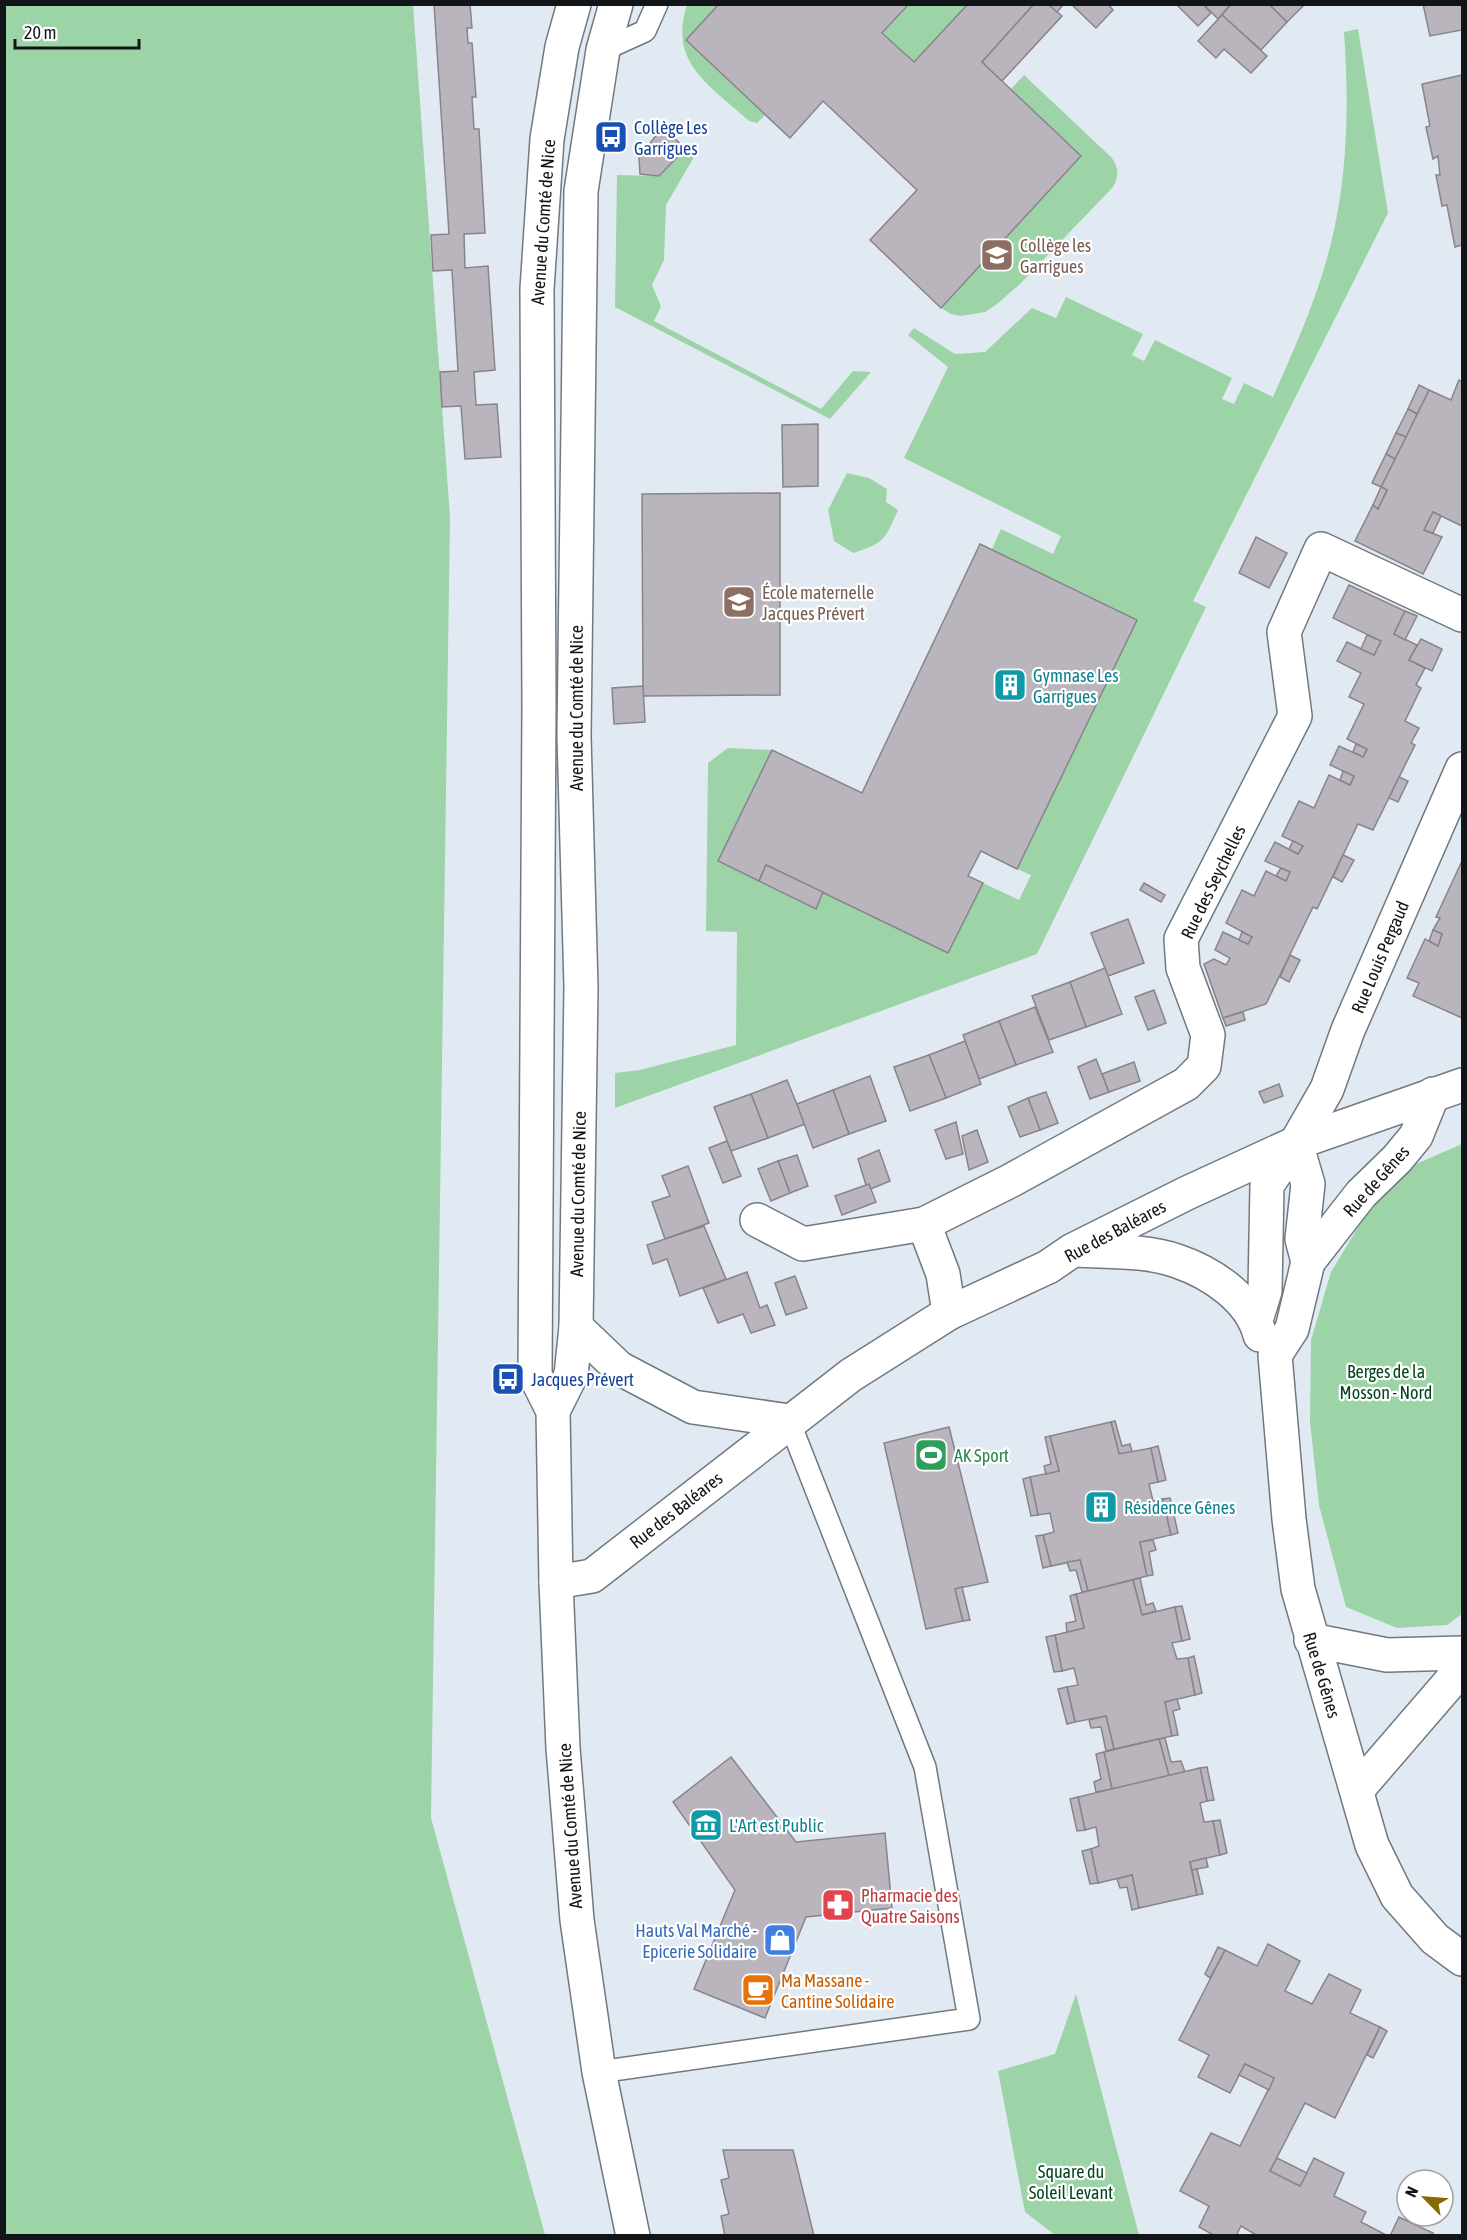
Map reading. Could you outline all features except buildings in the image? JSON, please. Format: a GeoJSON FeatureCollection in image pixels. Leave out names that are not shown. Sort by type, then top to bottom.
{"type":"FeatureCollection","features":[{"type":"Feature","properties":{"kind":"street","name":"Avenue du Comté de Nice"},"geometry":{"type":"LineString","coordinates":[[574,4],[562,47],[548,139],[537,289],[539,704],[535,1375],[553,1411],[556,1582],[563,1748],[577,1920],[599,2072],[633,2235]]}},
{"type":"Feature","properties":{"kind":"street","name":"Avenue du Comté de Nice"},"geometry":{"type":"LineString","coordinates":[[553,1411],[571,1375],[576,1327],[581,987],[574,736],[581,191],[603,50],[616,4]]}},
{"type":"Feature","properties":{"kind":"street","name":"Rue des Seychelles"},"geometry":{"type":"LineString","coordinates":[[757,1220],[803,1244],[924,1224],[1010,1181],[1185,1084],[1204,1066],[1208,1035],[1183,968],[1181,939],[1295,716],[1284,632],[1321,549],[1462,615]]}},
{"type":"Feature","properties":{"kind":"street","name":"Rue Louis Pergaud"},"geometry":{"type":"LineString","coordinates":[[1296,1143],[1328,1089],[1348,1030],[1462,769]]}},
{"type":"Feature","properties":{"kind":"street","name":"Rue des Baléares"},"geometry":{"type":"LineString","coordinates":[[556,1582],[592,1576],[851,1375],[949,1313],[1048,1267],[1073,1250],[1187,1193],[1296,1143],[1448,1089]]}},
{"type":"Feature","properties":{"kind":"street","name":"Rue de Gênes"},"geometry":{"type":"LineString","coordinates":[[1448,1089],[1398,1159],[1361,1194],[1308,1262],[1292,1329],[1275,1355],[1289,1519],[1298,1589],[1372,1845],[1397,1896],[1435,1939],[1462,1959]]}},
{"type":"Feature","properties":{"kind":"street"},"geometry":{"type":"LineString","coordinates":[[1256,1320],[1265,1291],[1267,1185],[1296,1143]]}},
{"type":"Feature","properties":{"kind":"street","name":"Rue de Gênes"},"geometry":{"type":"LineString","coordinates":[[1296,1143],[1308,1184],[1302,1239],[1308,1262]]}},
{"type":"Feature","properties":{"kind":"street"},"geometry":{"type":"LineString","coordinates":[[924,1224],[943,1274],[949,1313]]}},
{"type":"Feature","properties":{"kind":"street","name":"Rue de Gênes"},"geometry":{"type":"LineString","coordinates":[[1073,1250],[1143,1254],[1177,1261],[1211,1278],[1238,1297],[1256,1320],[1263,1346],[1275,1355]]}},
{"type":"Feature","properties":{"kind":"street"},"geometry":{"type":"LineString","coordinates":[[576,1327],[619,1368],[693,1407],[789,1421]]}},
{"type":"Feature","properties":{"kind":"street"},"geometry":{"type":"LineString","coordinates":[[1311,1640],[1387,1655],[1462,1653]]}},
{"type":"Feature","properties":{"kind":"street"},"geometry":{"type":"LineString","coordinates":[[1357,1790],[1451,1681],[1462,1661]]}},
{"type":"Feature","properties":{"kind":"lane"},"geometry":{"type":"LineString","coordinates":[[603,50],[645,31],[657,4]]}},
{"type":"Feature","properties":{"kind":"lane"},"geometry":{"type":"LineString","coordinates":[[599,2072],[969,2019],[925,1767],[789,1421]]}},
{"type":"Feature","properties":{"kind":"green space"},"geometry":{"type":"Polygon","coordinates":[[[5,5],[413,5],[450,517],[431,1818],[545,2235],[5,2236],[5,5]]]}},
{"type":"Feature","properties":{"kind":"green space"},"geometry":{"type":"Polygon","coordinates":[[[687,5],[719,5],[686,40],[765,115],[757,123],[749,121],[696,72],[683,43],[683,25],[687,5]]]}},
{"type":"Feature","properties":{"kind":"green space"},"geometry":{"type":"Polygon","coordinates":[[[909,5],[968,5],[914,62],[883,33],[909,5]]]}},
{"type":"Feature","properties":{"kind":"green space"},"geometry":{"type":"Polygon","coordinates":[[[1358,29],[1388,213],[1193,601],[1206,607],[1037,954],[615,1108],[615,1073],[640,1070],[736,1045],[737,932],[706,931],[708,763],[728,748],[772,750],[718,861],[816,908],[823,892],[948,953],[983,883],[1019,900],[1031,875],[1017,869],[1137,620],[992,549],[1001,529],[1053,554],[1061,536],[904,458],[948,367],[908,335],[914,328],[955,354],[985,352],[1032,308],[1056,318],[1066,297],[1143,334],[1132,355],[1144,361],[1155,340],[1232,378],[1222,399],[1234,404],[1244,383],[1273,397],[1313,302],[1331,243],[1341,191],[1346,138],[1344,32],[1358,29]]]}},
{"type":"Feature","properties":{"kind":"green space"},"geometry":{"type":"Polygon","coordinates":[[[1024,75],[1112,158],[1117,169],[1116,179],[1113,187],[1020,284],[997,304],[985,312],[961,316],[951,314],[941,308],[1081,157],[1011,89],[1024,75]]]}},
{"type":"Feature","properties":{"kind":"green space"},"geometry":{"type":"Polygon","coordinates":[[[685,149],[694,157],[666,205],[664,260],[652,285],[661,306],[654,321],[821,409],[853,371],[871,372],[830,419],[615,307],[617,175],[659,176],[685,149]]]}},
{"type":"Feature","properties":{"kind":"green space"},"geometry":{"type":"Polygon","coordinates":[[[847,473],[869,478],[887,489],[886,502],[898,510],[883,539],[853,553],[834,541],[828,510],[847,473]]]}},
{"type":"Feature","properties":{"kind":"green space","name":"Berges de la Mosson - Nord"},"geometry":{"type":"Polygon","coordinates":[[[1462,1144],[1462,1614],[1447,1625],[1397,1628],[1346,1607],[1319,1505],[1310,1422],[1311,1340],[1331,1272],[1363,1219],[1409,1167],[1462,1144]]]}},
{"type":"Feature","properties":{"kind":"green space","name":"Square du Soleil Levant"},"geometry":{"type":"Polygon","coordinates":[[[1076,1994],[1139,2235],[1055,2235],[1025,2212],[998,2071],[1055,2054],[1076,1994]]]}},
{"type":"Feature","properties":{"kind":"place","name":"Collège Les Garrigues"},"geometry":{"type":"Point","coordinates":[611,137]}},
{"type":"Feature","properties":{"kind":"place","name":"Collège les Garrigues"},"geometry":{"type":"Point","coordinates":[997,255]}},
{"type":"Feature","properties":{"kind":"place","name":"École maternelle Jacques Prévert"},"geometry":{"type":"Point","coordinates":[739,602]}},
{"type":"Feature","properties":{"kind":"place","name":"Gymnase Les Garrigues"},"geometry":{"type":"Point","coordinates":[1010,685]}},
{"type":"Feature","properties":{"kind":"place","name":"Jacques Prévert"},"geometry":{"type":"Point","coordinates":[508,1379]}},
{"type":"Feature","properties":{"kind":"place","name":"AK Sport"},"geometry":{"type":"Point","coordinates":[931,1455]}},
{"type":"Feature","properties":{"kind":"place","name":"Résidence Gênes"},"geometry":{"type":"Point","coordinates":[1101,1507]}},
{"type":"Feature","properties":{"kind":"place","name":"L'Art est Public"},"geometry":{"type":"Point","coordinates":[706,1825]}},
{"type":"Feature","properties":{"kind":"place","name":"Pharmacie des Quatre Saisons"},"geometry":{"type":"Point","coordinates":[838,1905]}},
{"type":"Feature","properties":{"kind":"place","name":"Hauts Val Marché - Epicerie Solidaire"},"geometry":{"type":"Point","coordinates":[780,1940]}},
{"type":"Feature","properties":{"kind":"place","name":"Ma Massane - Cantine Solidaire"},"geometry":{"type":"Point","coordinates":[758,1990]}}]}
